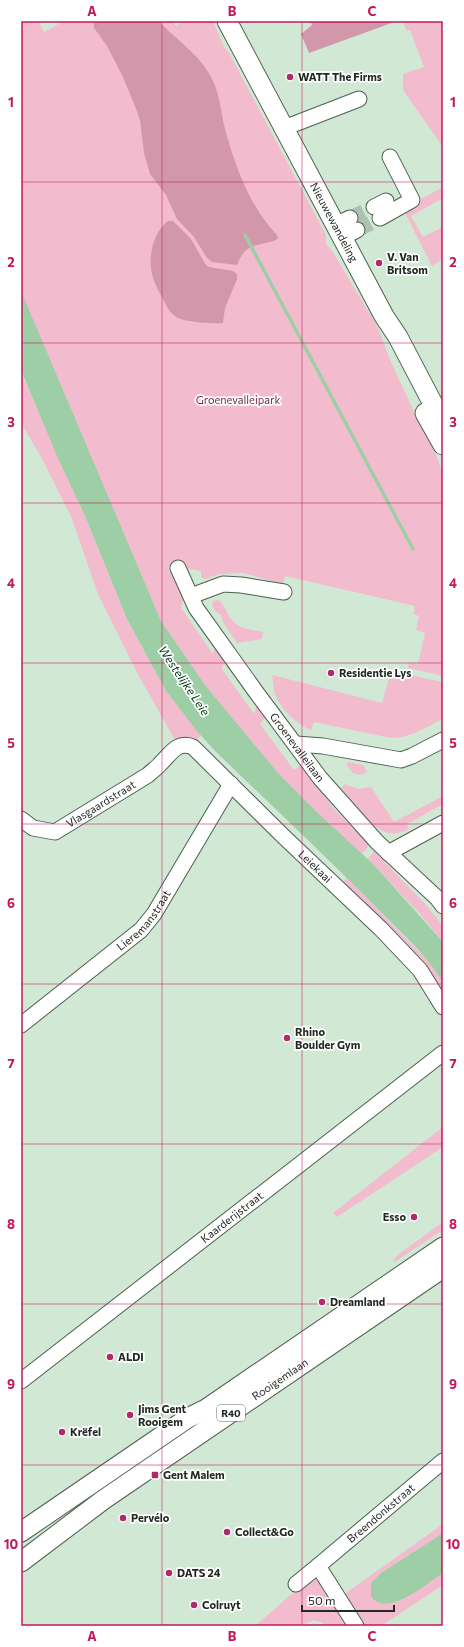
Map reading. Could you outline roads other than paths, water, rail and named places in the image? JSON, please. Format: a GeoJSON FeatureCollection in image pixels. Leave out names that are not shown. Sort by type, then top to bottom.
{"type":"FeatureCollection","features":[{"type":"Feature","properties":{"kind":"main road","name":"Nieuwewandeling"},"geometry":{"type":"LineString","coordinates":[[227,21],[284,128],[346,228],[384,316],[398,337],[443,423]]}},
{"type":"Feature","properties":{"kind":"main road","name":"Nieuwewandeling"},"geometry":{"type":"LineString","coordinates":[[384,316],[386,330],[398,361],[443,445]]}},
{"type":"Feature","properties":{"kind":"main road","name":"Nieuwewandeling"},"geometry":{"type":"LineString","coordinates":[[425,413],[436,420],[443,434]]}},
{"type":"Feature","properties":{"kind":"main road","name":"Rooigemlaan"},"geometry":{"type":"LineString","coordinates":[[21,1532],[188,1418],[206,1409],[443,1247]]}},
{"type":"Feature","properties":{"kind":"main road","name":"Rooigemlaan"},"geometry":{"type":"LineString","coordinates":[[21,1562],[103,1500],[443,1268]]}},
{"type":"Feature","properties":{"kind":"street"},"geometry":{"type":"LineString","coordinates":[[284,128],[359,100]]}},
{"type":"Feature","properties":{"kind":"street"},"geometry":{"type":"LineString","coordinates":[[380,209],[412,200],[390,157]]}},
{"type":"Feature","properties":{"kind":"street","name":"Groenevalleilaan"},"geometry":{"type":"LineString","coordinates":[[178,568],[200,614],[320,778],[377,842],[437,898],[443,906]]}},
{"type":"Feature","properties":{"kind":"street"},"geometry":{"type":"LineString","coordinates":[[191,596],[224,584],[241,585],[284,592]]}},
{"type":"Feature","properties":{"kind":"street"},"geometry":{"type":"LineString","coordinates":[[296,744],[323,746],[401,760],[443,740]]}},
{"type":"Feature","properties":{"kind":"street","name":"Leiekaai"},"geometry":{"type":"LineString","coordinates":[[174,749],[181,745],[193,747],[381,930],[420,970],[443,1007]]}},
{"type":"Feature","properties":{"kind":"street","name":"Vlasgaardstraat"},"geometry":{"type":"LineString","coordinates":[[21,819],[33,828],[55,832],[148,774],[161,764],[174,749]]}},
{"type":"Feature","properties":{"kind":"street","name":"Lieremanstraat"},"geometry":{"type":"LineString","coordinates":[[21,1025],[141,930],[154,914],[231,784]]}},
{"type":"Feature","properties":{"kind":"street"},"geometry":{"type":"LineString","coordinates":[[388,853],[443,823]]}},
{"type":"Feature","properties":{"kind":"street","name":"Kaarderijstraat"},"geometry":{"type":"LineString","coordinates":[[21,1381],[443,1053]]}},
{"type":"Feature","properties":{"kind":"street","name":"Breendonkstraat"},"geometry":{"type":"LineString","coordinates":[[296,1584],[443,1461]]}},
{"type":"Feature","properties":{"kind":"street"},"geometry":{"type":"LineString","coordinates":[[318,1566],[356,1626]]}},
{"type":"Feature","properties":{"kind":"water","name":"Westelijke Leie"},"geometry":{"type":"Polygon","coordinates":[[[21,291],[161,621],[205,685],[278,773],[320,815],[374,865],[443,942],[443,982],[427,960],[409,940],[332,863],[215,751],[196,730],[166,691],[127,619],[85,516],[57,456],[21,370],[21,291]]]}},
{"type":"Feature","properties":{"kind":"water"},"geometry":{"type":"Polygon","coordinates":[[[443,1533],[443,1573],[421,1589],[393,1603],[385,1604],[378,1602],[371,1596],[371,1583],[381,1573],[443,1533]]]}},
{"type":"Feature","properties":{"kind":"waterway"},"geometry":{"type":"LineString","coordinates":[[245,235],[413,549]]}},
{"type":"Feature","properties":{"kind":"tunnel"},"geometry":{"type":"LineString","coordinates":[[350,218],[374,207]]}},
{"type":"Feature","properties":{"kind":"tunnel"},"geometry":{"type":"LineString","coordinates":[[357,230],[380,218]]}},
{"type":"Feature","properties":{"kind":"place","name":"WATT The Firms"},"geometry":{"type":"Point","coordinates":[290,77]}},
{"type":"Feature","properties":{"kind":"place","name":"V. Van Britsom"},"geometry":{"type":"Point","coordinates":[379,263]}},
{"type":"Feature","properties":{"kind":"place","name":"Residentie Lys"},"geometry":{"type":"Point","coordinates":[331,673]}},
{"type":"Feature","properties":{"kind":"place","name":"Rhino Boulder Gym"},"geometry":{"type":"Point","coordinates":[287,1038]}},
{"type":"Feature","properties":{"kind":"place","name":"Esso"},"geometry":{"type":"Point","coordinates":[414,1217]}},
{"type":"Feature","properties":{"kind":"place","name":"Dreamland"},"geometry":{"type":"Point","coordinates":[322,1302]}},
{"type":"Feature","properties":{"kind":"place","name":"ALDI"},"geometry":{"type":"Point","coordinates":[110,1357]}},
{"type":"Feature","properties":{"kind":"place","name":"Jims Gent Rooigem"},"geometry":{"type":"Point","coordinates":[130,1415]}},
{"type":"Feature","properties":{"kind":"place","name":"Krëfel"},"geometry":{"type":"Point","coordinates":[62,1432]}},
{"type":"Feature","properties":{"kind":"place","name":"Gent Malem"},"geometry":{"type":"Point","coordinates":[155,1475]}},
{"type":"Feature","properties":{"kind":"place","name":"Pervélo"},"geometry":{"type":"Point","coordinates":[123,1518]}},
{"type":"Feature","properties":{"kind":"place","name":"Collect&Go"},"geometry":{"type":"Point","coordinates":[227,1532]}},
{"type":"Feature","properties":{"kind":"place","name":"DATS 24"},"geometry":{"type":"Point","coordinates":[169,1573]}},
{"type":"Feature","properties":{"kind":"place","name":"Colruyt"},"geometry":{"type":"Point","coordinates":[194,1605]}},
{"type":"Feature","properties":{"kind":"park label","name":"Groenevalleipark"},"geometry":{"type":"Point","coordinates":[238,400]}}]}
